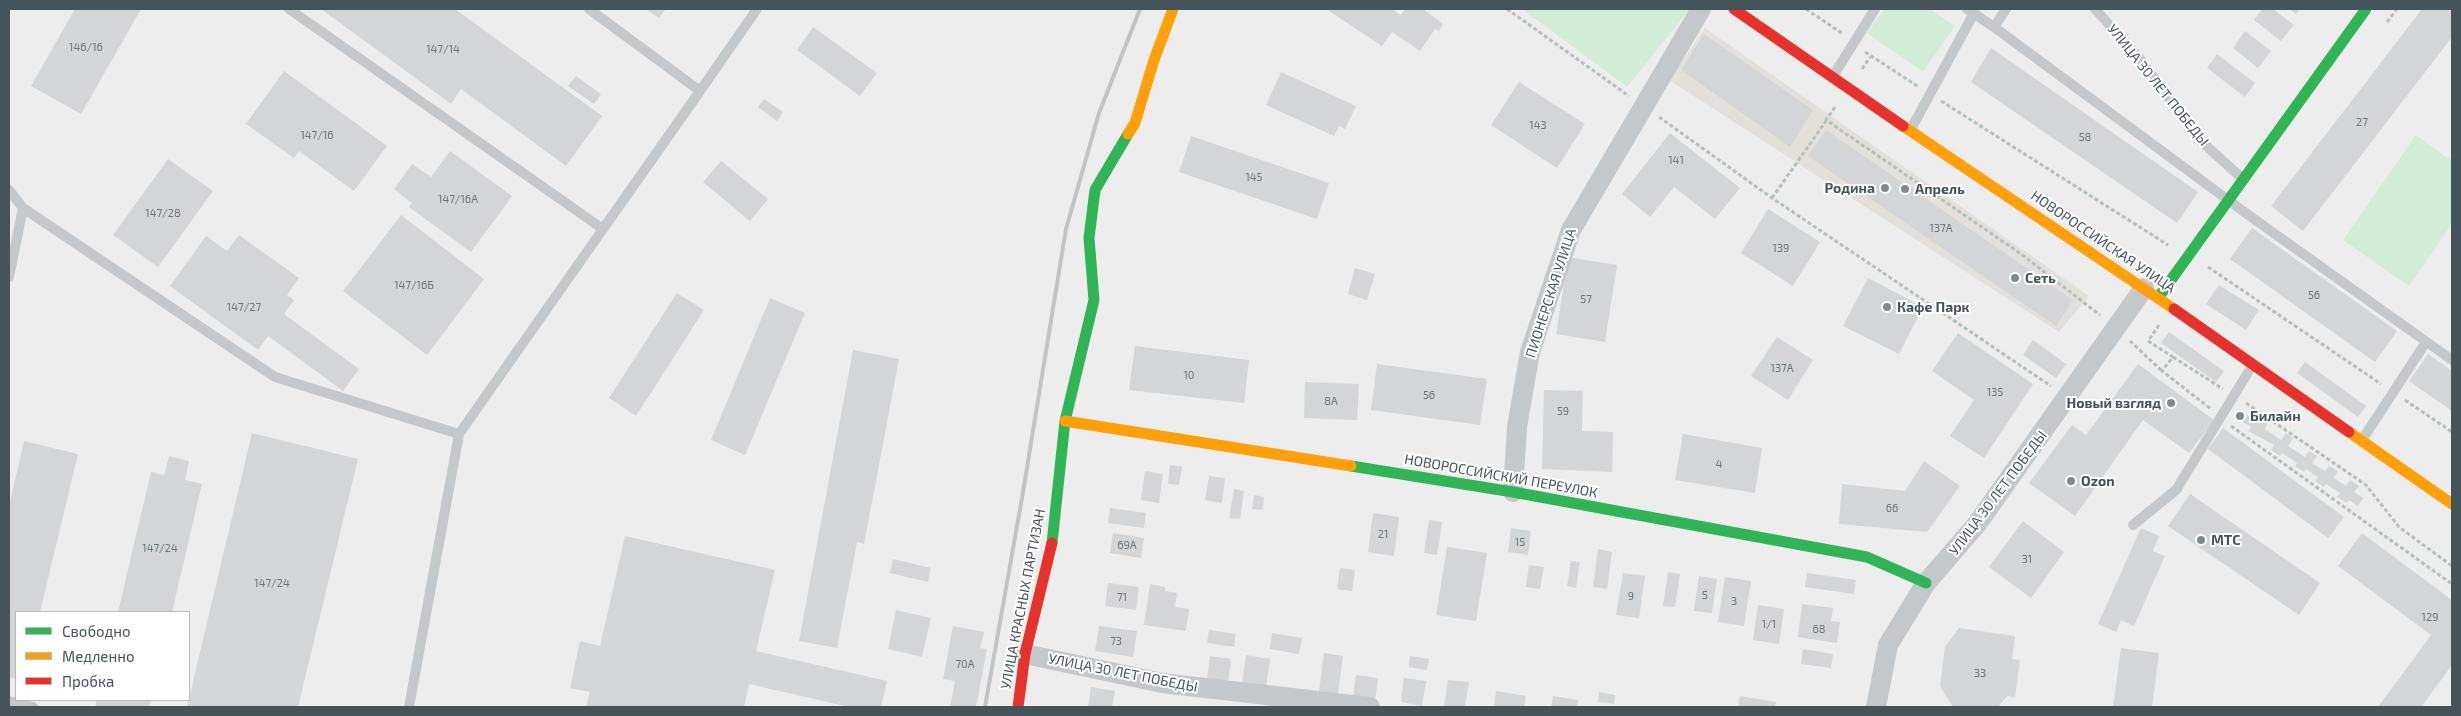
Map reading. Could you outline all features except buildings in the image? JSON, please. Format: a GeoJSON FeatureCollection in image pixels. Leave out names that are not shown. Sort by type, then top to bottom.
{"type":"FeatureCollection","features":[{"type":"Feature","properties":{"kind":"street","name":"УЛИЦА КРАСНЫХ ПАРТИЗАН"},"geometry":{"type":"LineString","coordinates":[[1018,707],[1025,654],[1054,533],[1065,421],[1094,300],[1089,238],[1095,190],[1135,123],[1154,60],[1173,9]]}},
{"type":"Feature","properties":{"kind":"street","name":"ПИОНЕРСКАЯ УЛИЦА"},"geometry":{"type":"LineString","coordinates":[[1513,492],[1517,427],[1530,352],[1571,230],[1701,9]]}},
{"type":"Feature","properties":{"kind":"street","name":"НОВОРОССИЙСКАЯ УЛИЦА"},"geometry":{"type":"LineString","coordinates":[[1734,9],[2170,306],[2361,442],[2452,504]]}},
{"type":"Feature","properties":{"kind":"street","name":"УЛИЦА 30 ЛЕТ ПОБЕДЫ"},"geometry":{"type":"LineString","coordinates":[[1876,707],[1888,645],[1926,583],[1977,524],[2116,329],[2188,258],[2366,9]]}},
{"type":"Feature","properties":{"kind":"street","name":"НОВОРОССИЙСКИЙ ПЕРЕУЛОК"},"geometry":{"type":"LineString","coordinates":[[1065,421],[1513,492],[1867,557],[1926,583]]}},
{"type":"Feature","properties":{"kind":"street","name":"УЛИЦА 30 ЛЕТ ПОБЕДЫ"},"geometry":{"type":"LineString","coordinates":[[1025,654],[1162,683],[1370,707]]}},
{"type":"Feature","properties":{"kind":"lane"},"geometry":{"type":"LineString","coordinates":[[289,9],[603,229]]}},
{"type":"Feature","properties":{"kind":"lane"},"geometry":{"type":"LineString","coordinates":[[589,9],[700,91]]}},
{"type":"Feature","properties":{"kind":"lane"},"geometry":{"type":"LineString","coordinates":[[409,707],[459,434],[757,9]]}},
{"type":"Feature","properties":{"kind":"lane"},"geometry":{"type":"LineString","coordinates":[[1832,77],[1875,9]]}},
{"type":"Feature","properties":{"kind":"lane"},"geometry":{"type":"LineString","coordinates":[[1994,27],[2006,9]]}},
{"type":"Feature","properties":{"kind":"lane","name":"УЛИЦА 30 ЛЕТ ПОБЕДЫ"},"geometry":{"type":"LineString","coordinates":[[2095,9],[2137,55],[2203,143],[2243,179]]}},
{"type":"Feature","properties":{"kind":"lane"},"geometry":{"type":"LineString","coordinates":[[1910,130],[1971,11],[2229,201],[2452,360]]}},
{"type":"Feature","properties":{"kind":"lane"},"geometry":{"type":"LineString","coordinates":[[9,190],[22,208],[275,377],[459,434]]}},
{"type":"Feature","properties":{"kind":"lane"},"geometry":{"type":"LineString","coordinates":[[9,277],[22,208]]}},
{"type":"Feature","properties":{"kind":"lane"},"geometry":{"type":"LineString","coordinates":[[2361,442],[2426,342]]}},
{"type":"Feature","properties":{"kind":"lane"},"geometry":{"type":"LineString","coordinates":[[2133,526],[2176,490],[2233,395],[2253,366]]}},
{"type":"Feature","properties":{"kind":"lane"},"geometry":{"type":"LineString","coordinates":[[9,701],[33,707]]}},
{"type":"Feature","properties":{"kind":"path"},"geometry":{"type":"LineString","coordinates":[[1507,9],[1772,198],[2068,398]]}},
{"type":"Feature","properties":{"kind":"path"},"geometry":{"type":"LineString","coordinates":[[1806,9],[1853,42],[1870,57],[2188,258],[2208,267],[2452,432]]}},
{"type":"Feature","properties":{"kind":"path"},"geometry":{"type":"LineString","coordinates":[[1772,198],[1870,57]]}},
{"type":"Feature","properties":{"kind":"path"},"geometry":{"type":"LineString","coordinates":[[1827,120],[2022,254],[2116,329],[2162,371],[2221,417],[2452,584]]}},
{"type":"Feature","properties":{"kind":"path"},"geometry":{"type":"LineString","coordinates":[[2170,306],[2148,341],[2233,395],[2366,485],[2399,527],[2452,566]]}},
{"type":"Feature","properties":{"kind":"path"},"geometry":{"type":"LineString","coordinates":[[2162,371],[2173,357]]}},
{"type":"Feature","properties":{"kind":"shaded area","name":"Родина"},"geometry":{"type":"Polygon","coordinates":[[[1705,28],[2089,296],[2059,332],[1669,80],[1705,28]]]}},
{"type":"Feature","properties":{"kind":"green space"},"geometry":{"type":"Polygon","coordinates":[[[1522,9],[1686,9],[1689,10],[1627,87],[1522,9]]]}},
{"type":"Feature","properties":{"kind":"green space"},"geometry":{"type":"Polygon","coordinates":[[[1884,9],[1930,9],[1955,26],[1923,72],[1867,33],[1884,9]]]}},
{"type":"Feature","properties":{"kind":"green space"},"geometry":{"type":"Polygon","coordinates":[[[2416,135],[2452,161],[2452,224],[2409,286],[2343,240],[2416,135]]]}},
{"type":"Feature","properties":{"kind":"railway"},"geometry":{"type":"LineString","coordinates":[[985,707],[1023,492],[1066,229],[1099,113],[1140,9]]}},
{"type":"Feature","properties":{"kind":"traffic: fast"},"geometry":{"type":"LineString","coordinates":[[2158,298],[2366,9]]}},
{"type":"Feature","properties":{"kind":"traffic: fast"},"geometry":{"type":"LineString","coordinates":[[1052,543],[1065,421],[1094,300],[1089,238],[1095,190],[1128,134]]}},
{"type":"Feature","properties":{"kind":"traffic: fast"},"geometry":{"type":"LineString","coordinates":[[1351,466],[1513,492],[1867,557],[1926,583]]}},
{"type":"Feature","properties":{"kind":"traffic: slow"},"geometry":{"type":"LineString","coordinates":[[1128,134],[1135,123],[1154,60],[1173,9]]}},
{"type":"Feature","properties":{"kind":"traffic: slow"},"geometry":{"type":"LineString","coordinates":[[1903,126],[2174,309]]}},
{"type":"Feature","properties":{"kind":"traffic: slow"},"geometry":{"type":"LineString","coordinates":[[1065,421],[1351,466]]}},
{"type":"Feature","properties":{"kind":"traffic: slow"},"geometry":{"type":"LineString","coordinates":[[2349,432],[2452,504]]}},
{"type":"Feature","properties":{"kind":"traffic: jam"},"geometry":{"type":"LineString","coordinates":[[1734,9],[1903,126]]}},
{"type":"Feature","properties":{"kind":"traffic: jam"},"geometry":{"type":"LineString","coordinates":[[2174,309],[2349,432]]}},
{"type":"Feature","properties":{"kind":"traffic: jam"},"geometry":{"type":"LineString","coordinates":[[1018,707],[1025,654],[1052,543]]}},
{"type":"Feature","properties":{"kind":"place","name":"Родина"},"geometry":{"type":"Point","coordinates":[1885,188]}},
{"type":"Feature","properties":{"kind":"place","name":"Апрель"},"geometry":{"type":"Point","coordinates":[1905,189]}},
{"type":"Feature","properties":{"kind":"place","name":"Сеть"},"geometry":{"type":"Point","coordinates":[2015,278]}},
{"type":"Feature","properties":{"kind":"place","name":"Кафе Парк"},"geometry":{"type":"Point","coordinates":[1887,307]}},
{"type":"Feature","properties":{"kind":"place","name":"Новый взгляд"},"geometry":{"type":"Point","coordinates":[2171,403]}},
{"type":"Feature","properties":{"kind":"place","name":"Билайн"},"geometry":{"type":"Point","coordinates":[2240,416]}},
{"type":"Feature","properties":{"kind":"place","name":"Ozon"},"geometry":{"type":"Point","coordinates":[2071,481]}},
{"type":"Feature","properties":{"kind":"place","name":"МТС"},"geometry":{"type":"Point","coordinates":[2201,540]}}]}
